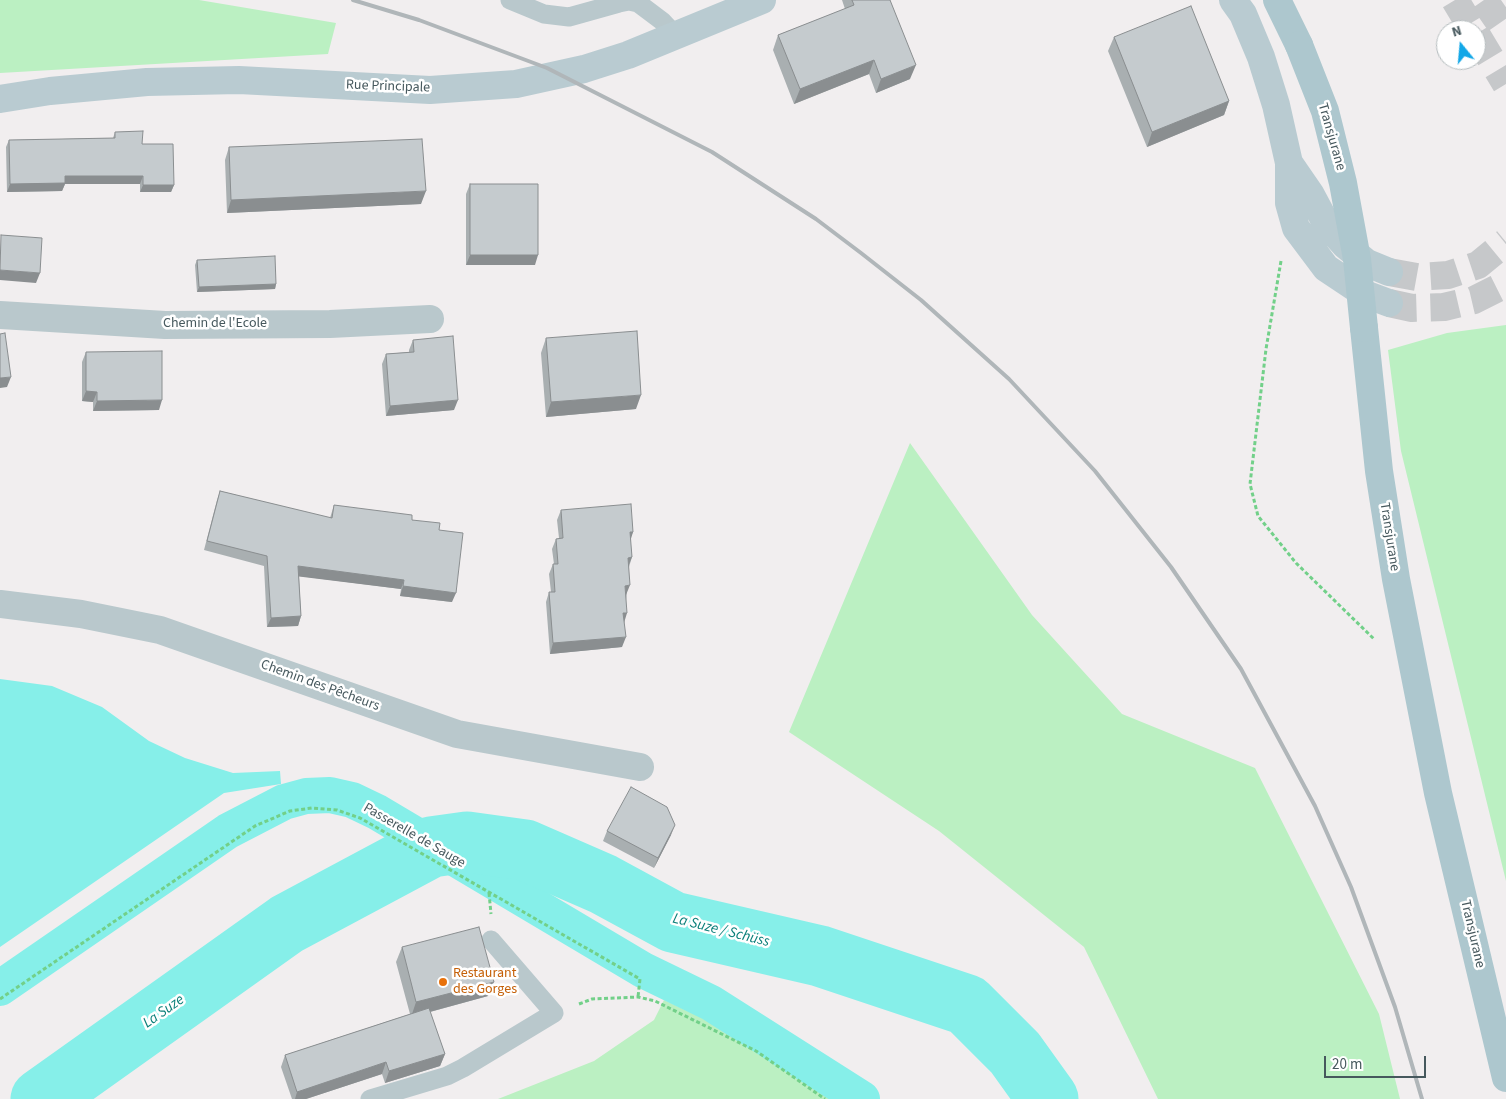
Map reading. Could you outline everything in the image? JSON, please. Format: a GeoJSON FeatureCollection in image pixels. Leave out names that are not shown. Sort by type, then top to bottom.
{"type":"FeatureCollection","features":[{"type":"Feature","properties":{"kind":"main road","name":"Rue Principale"},"geometry":{"type":"LineString","coordinates":[[0,99],[50,91],[147,82],[239,80],[430,90],[516,84],[584,69],[628,55],[762,0]]}},
{"type":"Feature","properties":{"kind":"main road"},"geometry":{"type":"LineString","coordinates":[[1233,0],[1243,14],[1262,57],[1276,105],[1289,163],[1289,203],[1296,228],[1326,268],[1365,294],[1389,303]]}},
{"type":"Feature","properties":{"kind":"main road","name":"Transjurane"},"geometry":{"type":"LineString","coordinates":[[1277,0],[1299,45],[1327,120],[1344,183],[1357,258],[1379,471],[1396,579],[1438,793],[1506,1078]]}},
{"type":"Feature","properties":{"kind":"main road"},"geometry":{"type":"LineString","coordinates":[[1289,163],[1312,195],[1327,225],[1345,245],[1367,263],[1388,272]]}},
{"type":"Feature","properties":{"kind":"street","name":"Chemin de l'Ecole"},"geometry":{"type":"LineString","coordinates":[[0,315],[165,325],[330,324],[430,319]]}},
{"type":"Feature","properties":{"kind":"street","name":"Chemin des Pêcheurs"},"geometry":{"type":"LineString","coordinates":[[0,604],[26,605],[160,630],[457,734],[640,767]]}},
{"type":"Feature","properties":{"kind":"lane"},"geometry":{"type":"LineString","coordinates":[[510,0],[544,14],[570,17],[629,1],[638,3],[662,21],[676,36]]}},
{"type":"Feature","properties":{"kind":"lane"},"geometry":{"type":"LineString","coordinates":[[370,1099],[446,1076],[463,1068],[554,1013],[491,940]]}},
{"type":"Feature","properties":{"kind":"path"},"geometry":{"type":"LineString","coordinates":[[1296,228],[1282,253],[1266,350],[1250,484],[1258,516],[1296,564],[1375,640]]}},
{"type":"Feature","properties":{"kind":"path","name":"Passerelle de Sauge"},"geometry":{"type":"LineString","coordinates":[[0,999],[254,826],[278,815],[312,808],[350,813],[640,979],[638,997]]}},
{"type":"Feature","properties":{"kind":"path"},"geometry":{"type":"LineString","coordinates":[[489,892],[491,904]]}},
{"type":"Feature","properties":{"kind":"path"},"geometry":{"type":"LineString","coordinates":[[554,1013],[592,999],[638,997],[655,1001],[756,1051],[825,1099]]}},
{"type":"Feature","properties":{"kind":"green space"},"geometry":{"type":"Polygon","coordinates":[[[0,0],[199,0],[336,23],[328,54],[0,73],[0,0]]]}},
{"type":"Feature","properties":{"kind":"green space"},"geometry":{"type":"Polygon","coordinates":[[[1506,325],[1506,881],[1401,451],[1388,350],[1447,333],[1506,325]]]}},
{"type":"Feature","properties":{"kind":"green space"},"geometry":{"type":"Polygon","coordinates":[[[910,443],[1032,615],[1122,714],[1255,768],[1379,1014],[1400,1099],[1158,1099],[1084,947],[939,831],[789,732],[910,443]]]}},
{"type":"Feature","properties":{"kind":"green space"},"geometry":{"type":"Polygon","coordinates":[[[664,1000],[700,1017],[845,1099],[498,1099],[594,1061],[654,1020],[664,1000]]]}},
{"type":"Feature","properties":{"kind":"water"},"geometry":{"type":"Polygon","coordinates":[[[0,679],[52,686],[102,707],[149,741],[185,758],[233,773],[280,771],[281,784],[224,793],[0,947],[0,679]]]}},
{"type":"Feature","properties":{"kind":"building"},"geometry":{"type":"Polygon","coordinates":[[[852,0],[890,0],[916,65],[881,79],[874,60],[800,89],[778,35],[854,5],[852,0]]]}},
{"type":"Feature","properties":{"kind":"building"},"geometry":{"type":"Polygon","coordinates":[[[1191,6],[1229,101],[1152,132],[1114,37],[1191,6]]]}},
{"type":"Feature","properties":{"kind":"building"},"geometry":{"type":"Polygon","coordinates":[[[143,131],[142,144],[173,144],[174,185],[143,185],[143,176],[65,176],[65,183],[10,184],[9,140],[115,138],[115,132],[143,131]]]}},
{"type":"Feature","properties":{"kind":"building"},"geometry":{"type":"Polygon","coordinates":[[[422,139],[426,191],[231,200],[229,147],[422,139]]]}},
{"type":"Feature","properties":{"kind":"building"},"geometry":{"type":"Polygon","coordinates":[[[470,184],[538,184],[538,255],[470,255],[470,184]]]}},
{"type":"Feature","properties":{"kind":"building"},"geometry":{"type":"Polygon","coordinates":[[[1,235],[42,238],[40,273],[0,270],[1,235]]]}},
{"type":"Feature","properties":{"kind":"building"},"geometry":{"type":"Polygon","coordinates":[[[275,256],[276,284],[199,287],[197,260],[275,256]]]}},
{"type":"Feature","properties":{"kind":"building"},"geometry":{"type":"Polygon","coordinates":[[[637,331],[641,395],[551,402],[546,338],[637,331]]]}},
{"type":"Feature","properties":{"kind":"building"},"geometry":{"type":"Polygon","coordinates":[[[5,333],[11,377],[0,378],[0,334],[5,333]]]}},
{"type":"Feature","properties":{"kind":"building"},"geometry":{"type":"Polygon","coordinates":[[[453,336],[458,400],[390,406],[386,354],[414,352],[413,340],[453,336]]]}},
{"type":"Feature","properties":{"kind":"building"},"geometry":{"type":"Polygon","coordinates":[[[162,351],[162,400],[97,401],[97,392],[86,391],[86,352],[162,351]]]}},
{"type":"Feature","properties":{"kind":"building"},"geometry":{"type":"Polygon","coordinates":[[[220,491],[332,518],[334,505],[412,515],[412,520],[440,523],[439,530],[463,533],[456,593],[403,586],[404,580],[298,566],[301,616],[271,618],[267,556],[207,541],[220,491]]]}},
{"type":"Feature","properties":{"kind":"building"},"geometry":{"type":"Polygon","coordinates":[[[631,504],[633,532],[630,532],[632,557],[628,558],[630,585],[625,586],[627,613],[623,613],[626,637],[553,643],[549,592],[555,592],[553,564],[558,564],[556,539],[563,538],[561,510],[631,504]]]}},
{"type":"Feature","properties":{"kind":"building"},"geometry":{"type":"Polygon","coordinates":[[[631,787],[667,807],[675,825],[658,858],[607,831],[631,787]]]}},
{"type":"Feature","properties":{"kind":"building","name":"Restaurant des Gorges"},"geometry":{"type":"Polygon","coordinates":[[[479,927],[494,982],[416,1002],[402,947],[479,927]]]}},
{"type":"Feature","properties":{"kind":"building"},"geometry":{"type":"Polygon","coordinates":[[[429,1008],[445,1054],[389,1071],[386,1062],[297,1092],[285,1055],[429,1008]]]}},
{"type":"Feature","properties":{"kind":"waterway","name":"La Suze / Schüss"},"geometry":{"type":"LineString","coordinates":[[0,988],[228,831],[284,802],[306,796],[330,795],[352,800],[377,812],[643,970],[711,1003],[862,1099]]}},
{"type":"Feature","properties":{"kind":"waterway","name":"La Suze / Schüss"},"geometry":{"type":"LineString","coordinates":[[41,1099],[287,924],[431,847],[467,842],[525,850],[603,884],[673,922],[820,956],[967,1005],[1015,1053],[1048,1099]]}},
{"type":"Feature","properties":{"kind":"tunnel"},"geometry":{"type":"LineString","coordinates":[[1455,0],[1467,20]]}},
{"type":"Feature","properties":{"kind":"tunnel"},"geometry":{"type":"LineString","coordinates":[[1484,0],[1506,32]]}},
{"type":"Feature","properties":{"kind":"tunnel"},"geometry":{"type":"LineString","coordinates":[[1486,51],[1506,84]]}},
{"type":"Feature","properties":{"kind":"tunnel"},"geometry":{"type":"LineString","coordinates":[[1389,272],[1417,277],[1448,275],[1478,265],[1506,242]]}},
{"type":"Feature","properties":{"kind":"tunnel"},"geometry":{"type":"LineString","coordinates":[[1389,303],[1412,308],[1444,307],[1474,300],[1506,284]]}},
{"type":"Feature","properties":{"kind":"railway"},"geometry":{"type":"LineString","coordinates":[[353,0],[419,20],[547,68],[712,152],[816,219],[861,253],[921,300],[1009,379],[1095,471],[1171,567],[1241,669],[1315,806],[1351,887],[1395,1007],[1422,1099]]}},
{"type":"Feature","properties":{"kind":"place","name":"Restaurant des Gorges"},"geometry":{"type":"Point","coordinates":[443,982]}},
{"type":"Feature","properties":{"kind":"water label","name":"La Suze"},"geometry":{"type":"Point","coordinates":[164,1012]}}]}
